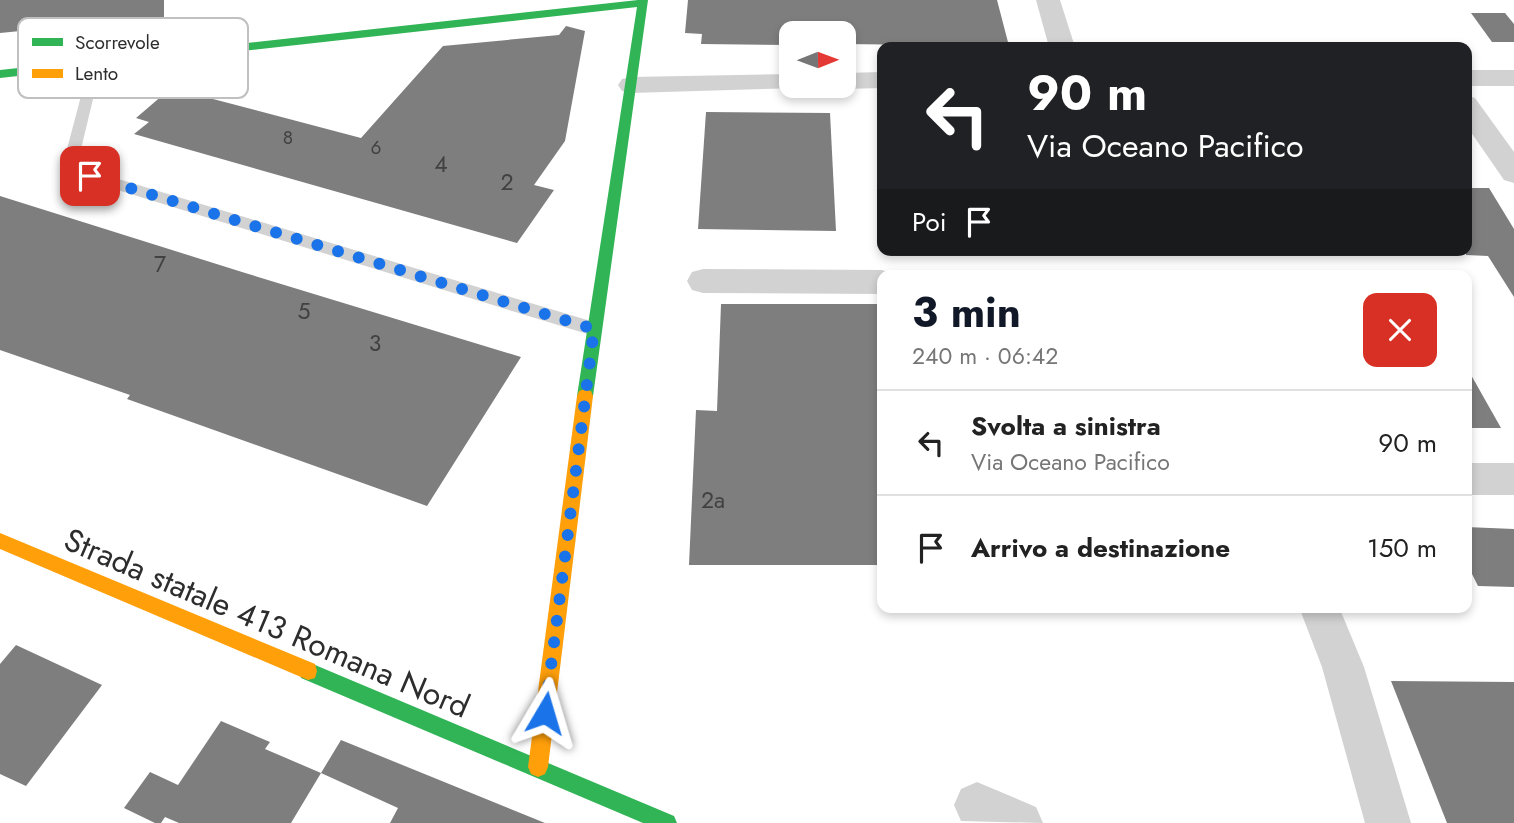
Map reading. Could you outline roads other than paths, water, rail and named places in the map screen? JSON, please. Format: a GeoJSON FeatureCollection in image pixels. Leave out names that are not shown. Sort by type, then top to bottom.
{"type":"FeatureCollection","features":[{"type":"Feature","properties":{"kind":"street"},"geometry":{"type":"LineString","coordinates":[[1048,0],[1061,42]]}},
{"type":"Feature","properties":{"kind":"street"},"geometry":{"type":"LineString","coordinates":[[248,45],[642,1],[594,329],[538,767]]}},
{"type":"Feature","properties":{"kind":"street"},"geometry":{"type":"LineString","coordinates":[[0,74],[18,72]]}},
{"type":"Feature","properties":{"kind":"street"},"geometry":{"type":"LineString","coordinates":[[1472,78],[1514,78]]}},
{"type":"Feature","properties":{"kind":"street"},"geometry":{"type":"LineString","coordinates":[[856,81],[877,80]]}},
{"type":"Feature","properties":{"kind":"street"},"geometry":{"type":"LineString","coordinates":[[631,85],[779,82]]}},
{"type":"Feature","properties":{"kind":"street"},"geometry":{"type":"LineString","coordinates":[[1472,113],[1514,173]]}},
{"type":"Feature","properties":{"kind":"street"},"geometry":{"type":"LineString","coordinates":[[703,281],[877,282]]}},
{"type":"Feature","properties":{"kind":"street"},"geometry":{"type":"LineString","coordinates":[[1472,479],[1514,480]]}},
{"type":"Feature","properties":{"kind":"street","name":"Strada statale 413 Romana Nord"},"geometry":{"type":"LineString","coordinates":[[0,541],[667,823]]}},
{"type":"Feature","properties":{"kind":"street"},"geometry":{"type":"LineString","coordinates":[[1321,613],[1343,667],[1388,823]]}},
{"type":"Feature","properties":{"kind":"street"},"geometry":{"type":"LineString","coordinates":[[976,805],[1020,823]]}},
{"type":"Feature","properties":{"kind":"lane"},"geometry":{"type":"LineString","coordinates":[[87,98],[74,149],[77,164],[90,176],[594,329]]}}]}
